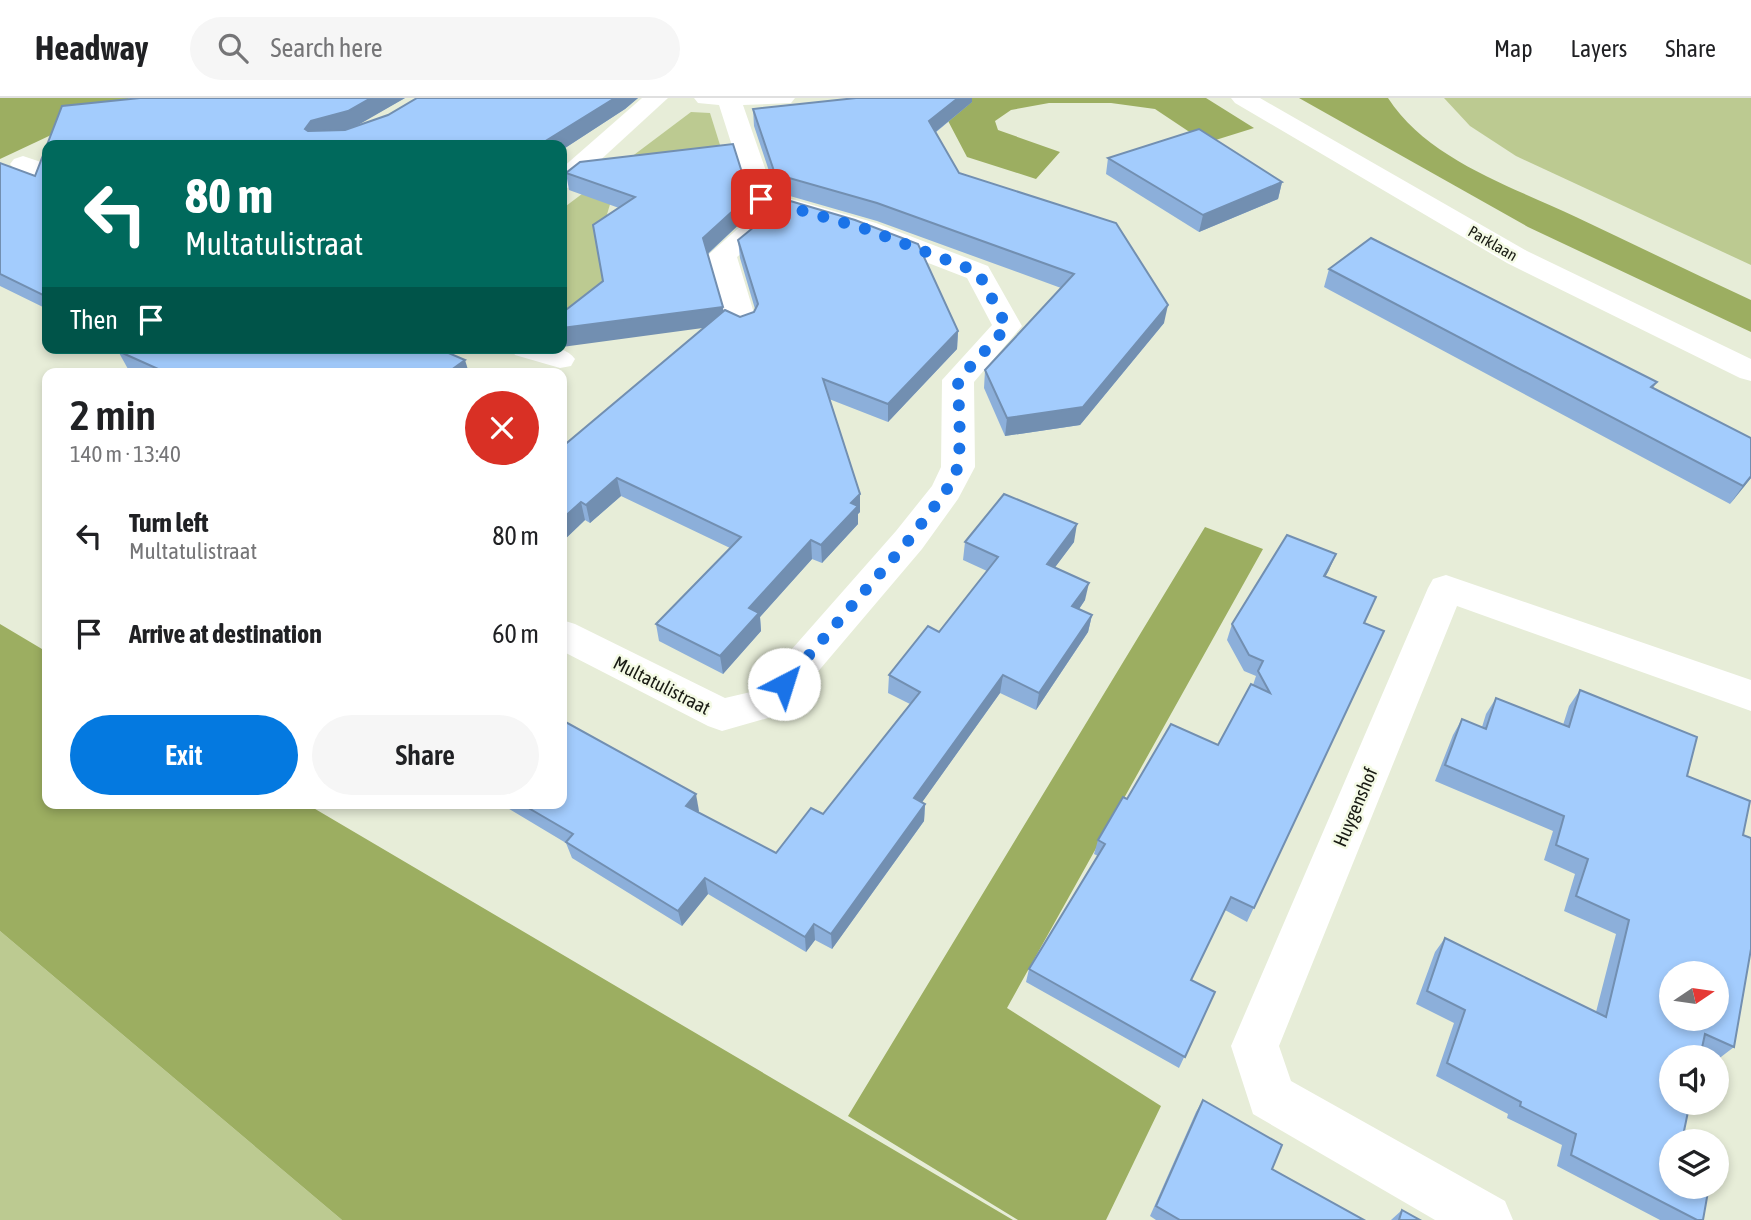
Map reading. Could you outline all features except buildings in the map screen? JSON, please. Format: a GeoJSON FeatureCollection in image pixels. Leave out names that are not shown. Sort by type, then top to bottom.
{"type":"FeatureCollection","features":[{"type":"Feature","properties":{"kind":"street"},"geometry":{"type":"LineString","coordinates":[[567,177],[656,98]]}},
{"type":"Feature","properties":{"kind":"street"},"geometry":{"type":"LineString","coordinates":[[706,98],[783,98]]}},
{"type":"Feature","properties":{"kind":"street"},"geometry":{"type":"LineString","coordinates":[[729,98],[765,219],[722,255],[742,323]]}},
{"type":"Feature","properties":{"kind":"street","name":"Parklaan"},"geometry":{"type":"LineString","coordinates":[[1243,98],[1517,257],[1751,371]]}},
{"type":"Feature","properties":{"kind":"street","name":"Multatulistraat"},"geometry":{"type":"LineString","coordinates":[[567,637],[722,715],[768,703],[909,540],[946,491],[958,467],[958,380],[1007,327],[978,272],[866,229],[761,199]]}},
{"type":"Feature","properties":{"kind":"street"},"geometry":{"type":"LineString","coordinates":[[534,354],[551,366]]}},
{"type":"Feature","properties":{"kind":"street","name":"Huygenshof"},"geometry":{"type":"LineString","coordinates":[[1486,1220],[1271,1097],[1255,1046],[1446,588],[1751,696]]}},
{"type":"Feature","properties":{"kind":"green space"},"geometry":{"type":"Polygon","coordinates":[[[0,98],[130,98],[0,159],[0,98]]]}},
{"type":"Feature","properties":{"kind":"green space"},"geometry":{"type":"Polygon","coordinates":[[[936,98],[1206,98],[1254,128],[1206,143],[1155,109],[1111,103],[1049,103],[1011,110],[995,121],[998,130],[1060,152],[1036,179],[967,157],[936,98]]]}},
{"type":"Feature","properties":{"kind":"green space"},"geometry":{"type":"Polygon","coordinates":[[[1299,98],[1388,98],[1405,120],[1425,139],[1473,170],[1751,300],[1751,332],[1528,227],[1299,98]]]}},
{"type":"Feature","properties":{"kind":"green space"},"geometry":{"type":"Polygon","coordinates":[[[1444,98],[1751,98],[1751,265],[1516,156],[1470,126],[1444,98]]]}},
{"type":"Feature","properties":{"kind":"green space"},"geometry":{"type":"Polygon","coordinates":[[[691,112],[710,113],[720,145],[644,176],[611,201],[599,241],[607,295],[567,338],[567,205],[691,112]]]}},
{"type":"Feature","properties":{"kind":"green space"},"geometry":{"type":"Polygon","coordinates":[[[1205,527],[1263,549],[1007,1008],[1161,1106],[1106,1220],[1018,1220],[848,1116],[1205,527]]]}},
{"type":"Feature","properties":{"kind":"green space"},"geometry":{"type":"Polygon","coordinates":[[[0,624],[42,649],[42,809],[315,809],[1013,1220],[342,1220],[0,931],[0,624]]]}},
{"type":"Feature","properties":{"kind":"green space"},"geometry":{"type":"Polygon","coordinates":[[[0,931],[342,1220],[0,1220],[0,931]]]}},
{"type":"Feature","properties":{"kind":"route"},"geometry":{"type":"LineString","coordinates":[[761,199],[866,229],[978,272],[1007,327],[958,380],[958,467],[946,491],[909,540],[784,684]]}}]}
